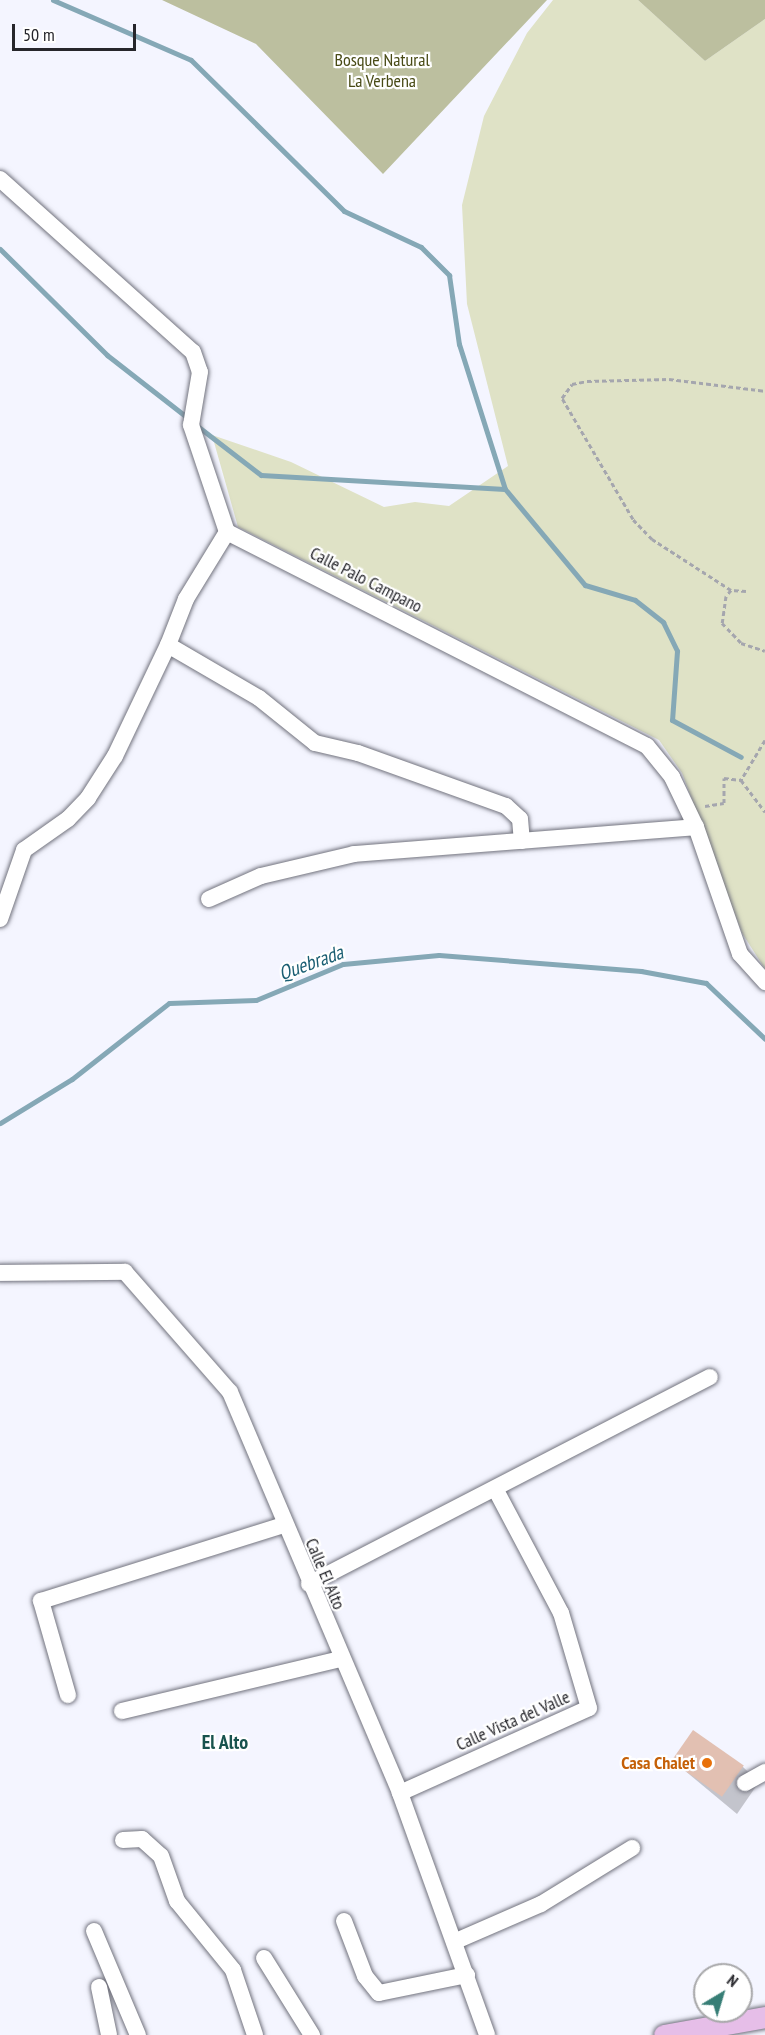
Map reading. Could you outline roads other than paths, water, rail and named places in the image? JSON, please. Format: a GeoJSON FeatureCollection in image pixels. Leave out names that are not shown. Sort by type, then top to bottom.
{"type":"FeatureCollection","features":[{"type":"Feature","properties":{"kind":"main road"},"geometry":{"type":"LineString","coordinates":[[664,2035],[765,2017]]}},
{"type":"Feature","properties":{"kind":"street"},"geometry":{"type":"LineString","coordinates":[[0,179],[193,352],[200,372],[190,425],[227,532],[186,599],[168,645],[115,756],[88,798],[68,819],[24,850],[0,918]]}},
{"type":"Feature","properties":{"kind":"street","name":"Calle Palo Campano"},"geometry":{"type":"LineString","coordinates":[[227,532],[638,739],[665,766],[696,827],[731,933],[765,982]]}},
{"type":"Feature","properties":{"kind":"street"},"geometry":{"type":"LineString","coordinates":[[168,645],[259,698],[315,743],[358,753],[506,806],[520,819],[522,842]]}},
{"type":"Feature","properties":{"kind":"street"},"geometry":{"type":"LineString","coordinates":[[209,898],[261,876],[354,854],[696,827]]}},
{"type":"Feature","properties":{"kind":"street","name":"Calle El Alto"},"geometry":{"type":"LineString","coordinates":[[0,1272],[125,1272],[230,1392],[340,1659],[400,1793],[456,1941],[488,2035]]}},
{"type":"Feature","properties":{"kind":"street"},"geometry":{"type":"LineString","coordinates":[[309,1584],[496,1490],[710,1377]]}},
{"type":"Feature","properties":{"kind":"street","name":"Calle Vista del Valle"},"geometry":{"type":"LineString","coordinates":[[400,1793],[589,1708],[561,1613],[496,1490]]}},
{"type":"Feature","properties":{"kind":"street"},"geometry":{"type":"LineString","coordinates":[[68,1695],[42,1601],[284,1525]]}},
{"type":"Feature","properties":{"kind":"street"},"geometry":{"type":"LineString","coordinates":[[122,1711],[340,1659]]}},
{"type":"Feature","properties":{"kind":"street"},"geometry":{"type":"LineString","coordinates":[[745,1783],[765,1772]]}},
{"type":"Feature","properties":{"kind":"street"},"geometry":{"type":"LineString","coordinates":[[123,1840],[151,1843],[161,1857],[177,1902],[233,1970],[255,2035]]}},
{"type":"Feature","properties":{"kind":"street"},"geometry":{"type":"LineString","coordinates":[[456,1941],[541,1904],[632,1848]]}},
{"type":"Feature","properties":{"kind":"street"},"geometry":{"type":"LineString","coordinates":[[344,1921],[365,1976],[379,1993],[467,1975]]}},
{"type":"Feature","properties":{"kind":"street"},"geometry":{"type":"LineString","coordinates":[[94,1931],[138,2035]]}},
{"type":"Feature","properties":{"kind":"street"},"geometry":{"type":"LineString","coordinates":[[264,1958],[312,2035]]}},
{"type":"Feature","properties":{"kind":"street"},"geometry":{"type":"LineString","coordinates":[[99,1987],[109,2035]]}},
{"type":"Feature","properties":{"kind":"waterway"},"geometry":{"type":"LineString","coordinates":[[53,0],[191,60],[344,211],[421,247],[449,275],[459,344],[505,489],[585,585],[635,600],[663,622],[677,651],[672,720],[741,757]]}},
{"type":"Feature","properties":{"kind":"waterway"},"geometry":{"type":"LineString","coordinates":[[0,249],[107,355],[184,415]]}},
{"type":"Feature","properties":{"kind":"waterway"},"geometry":{"type":"LineString","coordinates":[[196,425],[261,475],[505,489]]}},
{"type":"Feature","properties":{"kind":"waterway","name":"Quebrada"},"geometry":{"type":"LineString","coordinates":[[0,1123],[72,1079],[169,1003],[256,1000],[343,964],[439,955],[641,971],[706,983],[765,1039]]}},
{"type":"Feature","properties":{"kind":"place","name":"Casa Chalet"},"geometry":{"type":"Point","coordinates":[707,1763]}},
{"type":"Feature","properties":{"kind":"district","name":"El Alto"},"geometry":{"type":"Point","coordinates":[225,1742]}},
{"type":"Feature","properties":{"kind":"park label","name":"Bosque Natural La Verbena"},"geometry":{"type":"Point","coordinates":[382,71]}}]}
